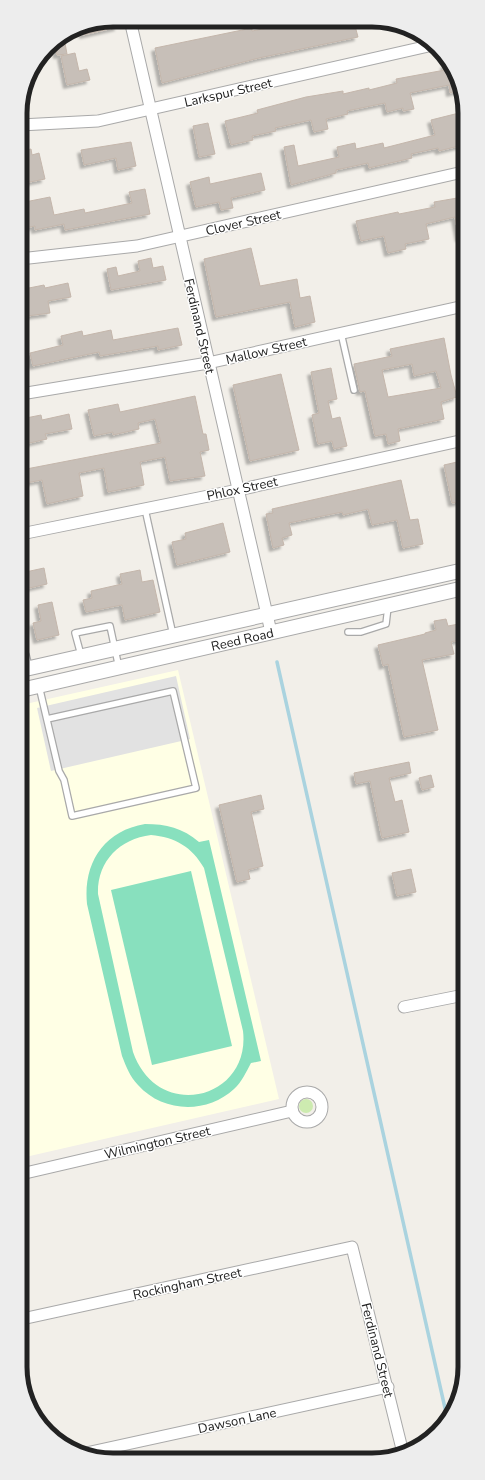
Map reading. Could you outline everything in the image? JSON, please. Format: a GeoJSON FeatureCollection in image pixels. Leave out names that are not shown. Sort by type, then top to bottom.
{"type":"FeatureCollection","features":[{"type":"Feature","properties":{"kind":"street","name":"Ferdinand Street"},"geometry":{"type":"LineString","coordinates":[[132,27],[271,632]]}},
{"type":"Feature","properties":{"kind":"street","name":"Larkspur Street"},"geometry":{"type":"LineString","coordinates":[[27,125],[98,121],[426,47]]}},
{"type":"Feature","properties":{"kind":"street","name":"Clover Street"},"geometry":{"type":"LineString","coordinates":[[27,258],[137,246],[458,173]]}},
{"type":"Feature","properties":{"kind":"street","name":"Mallow Street"},"geometry":{"type":"LineString","coordinates":[[27,393],[208,363],[458,307]]}},
{"type":"Feature","properties":{"kind":"street","name":"Phlox Street"},"geometry":{"type":"LineString","coordinates":[[27,533],[238,490],[458,441]]}},
{"type":"Feature","properties":{"kind":"street","name":"Reed Road"},"geometry":{"type":"LineString","coordinates":[[27,665],[115,649],[458,571]]}},
{"type":"Feature","properties":{"kind":"street"},"geometry":{"type":"LineString","coordinates":[[384,589],[388,604]]}},
{"type":"Feature","properties":{"kind":"street","name":"Reed Road"},"geometry":{"type":"LineString","coordinates":[[27,689],[388,604],[458,589]]}},
{"type":"Feature","properties":{"kind":"street"},"geometry":{"type":"LineString","coordinates":[[404,1007],[458,996]]}},
{"type":"Feature","properties":{"kind":"street","name":"Wilmington Street"},"geometry":{"type":"LineString","coordinates":[[27,1173],[292,1111]]}},
{"type":"Feature","properties":{"kind":"street","name":"Ferdinand Street"},"geometry":{"type":"LineString","coordinates":[[352,1247],[388,1387],[402,1447]]}},
{"type":"Feature","properties":{"kind":"street","name":"Rockingham Street"},"geometry":{"type":"LineString","coordinates":[[27,1318],[352,1247]]}},
{"type":"Feature","properties":{"kind":"street","name":"Dawson Lane"},"geometry":{"type":"LineString","coordinates":[[96,1451],[388,1387]]}},
{"type":"Feature","properties":{"kind":"lane"},"geometry":{"type":"LineString","coordinates":[[341,333],[354,390]]}},
{"type":"Feature","properties":{"kind":"lane"},"geometry":{"type":"LineString","coordinates":[[145,509],[173,636]]}},
{"type":"Feature","properties":{"kind":"lane"},"geometry":{"type":"LineString","coordinates":[[348,632],[361,632],[386,624],[388,604]]}},
{"type":"Feature","properties":{"kind":"lane"},"geometry":{"type":"LineString","coordinates":[[81,656],[75,633],[110,626],[119,668]]}},
{"type":"Feature","properties":{"kind":"lane"},"geometry":{"type":"LineString","coordinates":[[39,686],[59,771],[64,780],[72,816],[196,788],[173,691],[47,719]]}},
{"type":"Feature","properties":{"kind":"shaded area"},"geometry":{"type":"Polygon","coordinates":[[[178,670],[279,1099],[27,1157],[27,704],[178,670]]]}},
{"type":"Feature","properties":{"kind":"shaded area"},"geometry":{"type":"Polygon","coordinates":[[[176,676],[190,739],[51,771],[37,708],[176,676]]]}},
{"type":"Feature","properties":{"kind":"green space"},"geometry":{"type":"Polygon","coordinates":[[[145,824],[167,826],[187,833],[199,842],[209,840],[261,1061],[251,1063],[244,1077],[234,1089],[211,1103],[185,1107],[160,1101],[148,1094],[135,1082],[128,1071],[122,1056],[87,904],[87,889],[88,876],[99,852],[107,842],[130,828],[145,824]],[[151,835],[139,837],[129,841],[112,854],[101,872],[98,894],[133,1052],[145,1074],[162,1088],[181,1094],[200,1094],[218,1086],[233,1073],[242,1054],[243,1031],[204,868],[194,854],[182,844],[160,836],[151,835]]]}},
{"type":"Feature","properties":{"kind":"green space"},"geometry":{"type":"Polygon","coordinates":[[[191,871],[232,1046],[152,1065],[111,890],[191,871]]]}},
{"type":"Feature","properties":{"kind":"green space"},"geometry":{"type":"Polygon","coordinates":[[[303,1099],[309,1099],[313,1103],[313,1109],[309,1113],[303,1113],[299,1109],[299,1103],[303,1099]]]}},
{"type":"Feature","properties":{"kind":"building"},"geometry":{"type":"Polygon","coordinates":[[[118,27],[83,35],[83,33],[96,29],[118,27]]]}},
{"type":"Feature","properties":{"kind":"building"},"geometry":{"type":"Polygon","coordinates":[[[274,27],[355,27],[358,37],[259,58],[162,83],[155,48],[252,28],[252,31],[274,27]]]}},
{"type":"Feature","properties":{"kind":"building"},"geometry":{"type":"Polygon","coordinates":[[[65,43],[67,54],[57,55],[56,48],[65,43]]]}},
{"type":"Feature","properties":{"kind":"building"},"geometry":{"type":"Polygon","coordinates":[[[75,53],[79,71],[87,69],[90,80],[67,85],[61,56],[75,53]]]}},
{"type":"Feature","properties":{"kind":"building"},"geometry":{"type":"Polygon","coordinates":[[[445,68],[449,75],[455,92],[450,93],[449,85],[410,93],[414,109],[403,111],[403,108],[387,112],[385,103],[347,111],[348,114],[326,119],[328,129],[314,132],[311,120],[275,128],[276,131],[252,136],[253,140],[231,145],[225,121],[258,113],[257,110],[306,97],[343,91],[343,94],[369,88],[369,90],[397,83],[396,79],[445,70],[445,68]]]}},
{"type":"Feature","properties":{"kind":"building"},"geometry":{"type":"Polygon","coordinates":[[[458,113],[458,146],[439,151],[438,148],[411,154],[412,158],[369,168],[368,163],[336,170],[336,173],[291,185],[284,147],[294,145],[298,166],[339,157],[337,147],[355,143],[356,149],[383,143],[384,148],[435,135],[431,120],[458,113]]]}},
{"type":"Feature","properties":{"kind":"building"},"geometry":{"type":"Polygon","coordinates":[[[208,123],[215,154],[199,157],[193,126],[208,123]]]}},
{"type":"Feature","properties":{"kind":"building"},"geometry":{"type":"Polygon","coordinates":[[[131,142],[136,166],[118,170],[116,158],[84,165],[81,150],[131,142]]]}},
{"type":"Feature","properties":{"kind":"building"},"geometry":{"type":"Polygon","coordinates":[[[31,149],[32,155],[39,153],[45,179],[27,183],[27,150],[31,149]]]}},
{"type":"Feature","properties":{"kind":"building"},"geometry":{"type":"Polygon","coordinates":[[[261,173],[265,190],[231,198],[233,208],[221,210],[219,202],[196,207],[190,182],[209,177],[210,184],[261,173]]]}},
{"type":"Feature","properties":{"kind":"building"},"geometry":{"type":"Polygon","coordinates":[[[145,189],[150,214],[65,230],[64,224],[35,230],[35,226],[27,228],[27,202],[50,197],[54,215],[84,209],[85,213],[132,203],[129,192],[145,189]]]}},
{"type":"Feature","properties":{"kind":"building"},"geometry":{"type":"Polygon","coordinates":[[[458,198],[458,233],[455,217],[426,224],[429,239],[405,244],[406,249],[388,253],[384,236],[361,241],[356,221],[398,212],[399,214],[435,207],[434,202],[458,198]]]}},
{"type":"Feature","properties":{"kind":"building"},"geometry":{"type":"Polygon","coordinates":[[[251,248],[260,286],[297,279],[300,298],[310,296],[315,322],[295,327],[290,302],[216,317],[204,259],[251,248]]]}},
{"type":"Feature","properties":{"kind":"building"},"geometry":{"type":"Polygon","coordinates":[[[151,258],[153,268],[163,266],[166,280],[111,290],[107,269],[116,267],[118,276],[140,271],[138,261],[151,258]]]}},
{"type":"Feature","properties":{"kind":"building"},"geometry":{"type":"Polygon","coordinates":[[[68,283],[71,297],[48,301],[50,313],[27,316],[27,286],[29,288],[44,285],[45,288],[68,283]]]}},
{"type":"Feature","properties":{"kind":"building"},"geometry":{"type":"Polygon","coordinates":[[[178,328],[182,345],[158,350],[158,346],[100,356],[99,352],[33,366],[30,353],[63,345],[61,336],[82,331],[83,336],[111,330],[113,340],[178,328]]]}},
{"type":"Feature","properties":{"kind":"building"},"geometry":{"type":"Polygon","coordinates":[[[444,338],[457,397],[441,402],[444,419],[398,429],[400,441],[388,444],[386,434],[375,436],[365,391],[360,392],[354,364],[392,356],[390,349],[444,338]],[[412,364],[382,370],[388,397],[441,388],[436,371],[414,376],[412,364]]]}},
{"type":"Feature","properties":{"kind":"building"},"geometry":{"type":"Polygon","coordinates":[[[331,368],[337,399],[328,401],[332,419],[340,417],[347,446],[334,449],[332,441],[318,444],[312,415],[319,413],[311,372],[331,368]]]}},
{"type":"Feature","properties":{"kind":"building"},"geometry":{"type":"Polygon","coordinates":[[[281,374],[299,450],[250,461],[233,385],[281,374]]]}},
{"type":"Feature","properties":{"kind":"building"},"geometry":{"type":"Polygon","coordinates":[[[195,396],[203,434],[206,434],[209,450],[200,452],[205,476],[170,481],[165,457],[140,462],[144,485],[108,492],[104,468],[79,473],[83,496],[47,504],[42,480],[27,483],[27,469],[161,443],[155,419],[138,423],[139,429],[113,435],[113,432],[94,436],[88,410],[118,404],[120,412],[195,396]]]}},
{"type":"Feature","properties":{"kind":"building"},"geometry":{"type":"Polygon","coordinates":[[[69,414],[72,429],[45,434],[47,439],[27,444],[27,418],[41,415],[42,420],[69,414]]]}},
{"type":"Feature","properties":{"kind":"building"},"geometry":{"type":"Polygon","coordinates":[[[457,462],[458,502],[452,503],[444,465],[457,462]]]}},
{"type":"Feature","properties":{"kind":"building"},"geometry":{"type":"Polygon","coordinates":[[[401,480],[410,520],[418,519],[423,544],[403,548],[397,520],[372,525],[368,509],[343,515],[342,512],[289,523],[292,535],[282,538],[284,545],[273,548],[266,514],[273,513],[272,509],[401,480]]]}},
{"type":"Feature","properties":{"kind":"building"},"geometry":{"type":"Polygon","coordinates":[[[223,523],[230,552],[177,565],[172,542],[186,539],[185,533],[223,523]]]}},
{"type":"Feature","properties":{"kind":"building"},"geometry":{"type":"Polygon","coordinates":[[[44,568],[47,584],[27,589],[27,572],[44,568]]]}},
{"type":"Feature","properties":{"kind":"building"},"geometry":{"type":"Polygon","coordinates":[[[140,570],[142,582],[153,580],[160,612],[125,620],[122,605],[86,612],[83,600],[92,598],[91,591],[122,584],[120,574],[140,570]]]}},
{"type":"Feature","properties":{"kind":"building"},"geometry":{"type":"Polygon","coordinates":[[[52,602],[59,635],[37,640],[33,623],[41,621],[38,605],[52,602]]]}},
{"type":"Feature","properties":{"kind":"building"},"geometry":{"type":"Polygon","coordinates":[[[446,619],[448,626],[458,624],[458,640],[451,642],[454,654],[422,660],[438,730],[404,737],[388,664],[383,666],[378,645],[436,630],[434,621],[446,619]]]}},
{"type":"Feature","properties":{"kind":"building"},"geometry":{"type":"Polygon","coordinates":[[[409,762],[411,773],[389,778],[395,802],[402,800],[409,832],[382,838],[370,781],[356,784],[354,773],[409,762]]]}},
{"type":"Feature","properties":{"kind":"building"},"geometry":{"type":"Polygon","coordinates":[[[431,775],[434,787],[422,790],[419,778],[431,775]]]}},
{"type":"Feature","properties":{"kind":"building"},"geometry":{"type":"Polygon","coordinates":[[[261,795],[264,809],[251,812],[263,866],[248,870],[250,879],[237,882],[219,805],[261,795]]]}},
{"type":"Feature","properties":{"kind":"building"},"geometry":{"type":"Polygon","coordinates":[[[411,869],[416,892],[397,896],[392,873],[411,869]]]}},
{"type":"Feature","properties":{"kind":"waterway"},"geometry":{"type":"LineString","coordinates":[[277,662],[446,1411]]}}]}
